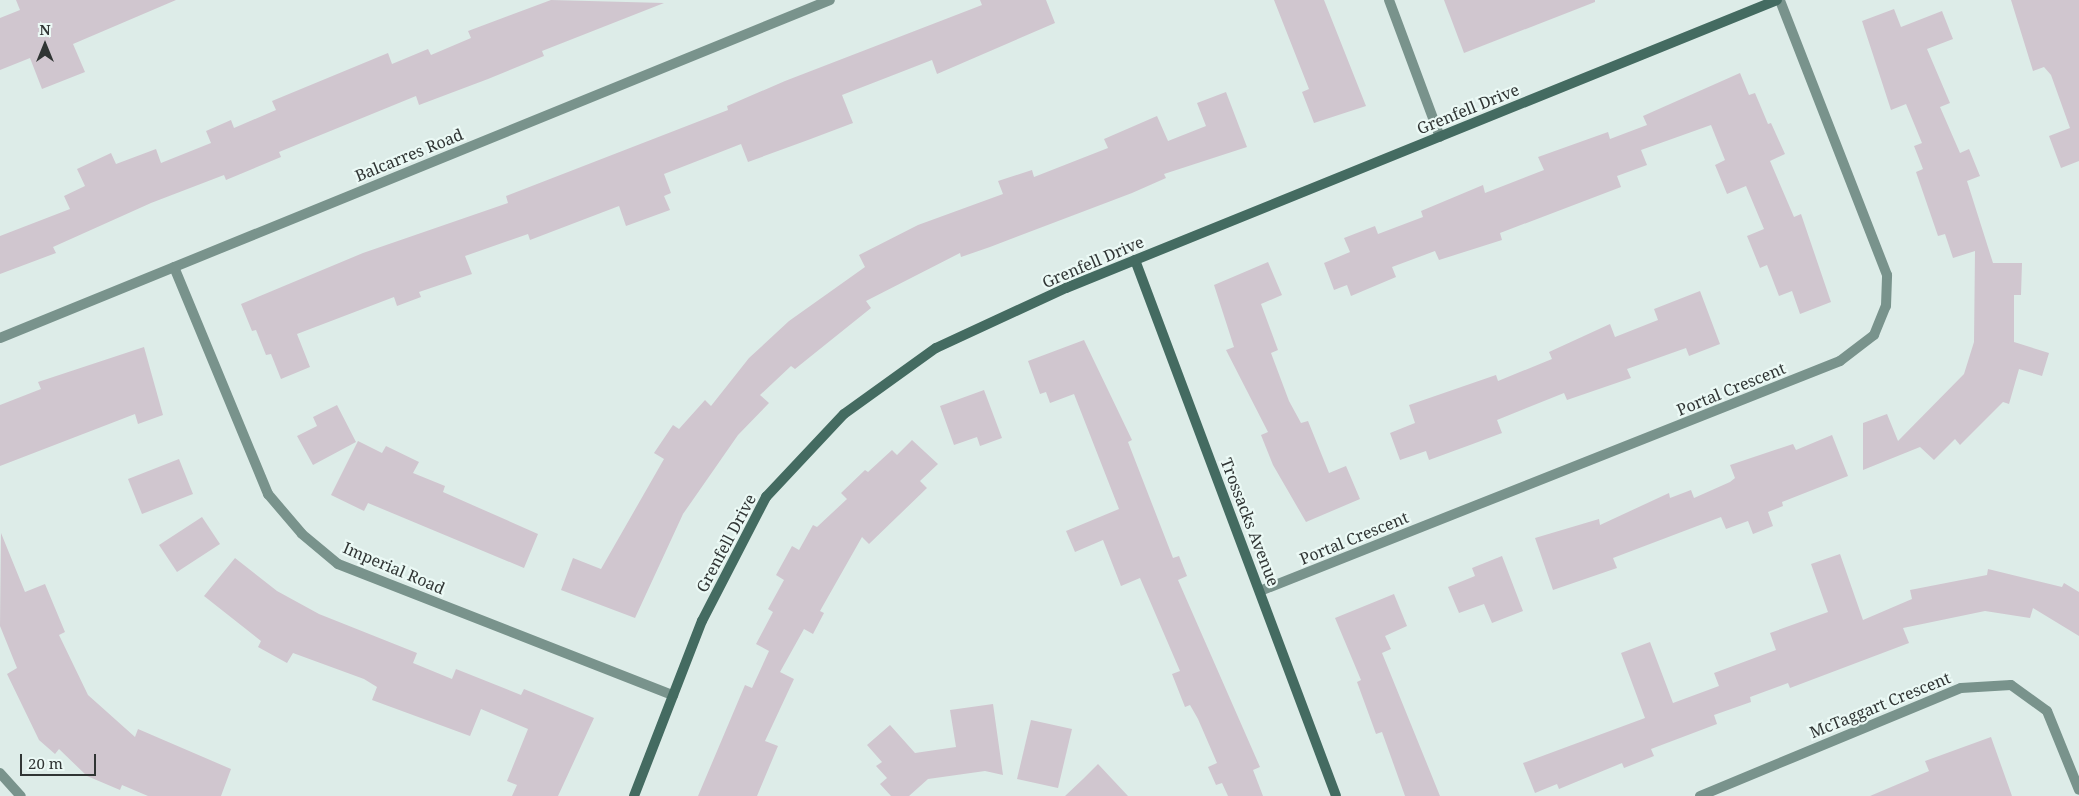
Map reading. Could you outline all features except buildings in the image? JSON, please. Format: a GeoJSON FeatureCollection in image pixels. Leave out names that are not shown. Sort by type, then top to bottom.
{"type":"FeatureCollection","features":[{"type":"Feature","properties":{"kind":"street","name":"Balcarres Road"},"geometry":{"type":"LineString","coordinates":[[0,338],[830,0]]}},
{"type":"Feature","properties":{"kind":"street"},"geometry":{"type":"LineString","coordinates":[[1389,0],[1440,137]]}},
{"type":"Feature","properties":{"kind":"street","name":"Grenfell Drive"},"geometry":{"type":"LineString","coordinates":[[634,796],[702,620],[766,497],[844,414],[936,348],[1135,260],[1779,0]]}},
{"type":"Feature","properties":{"kind":"street","name":"Portal Crescent"},"geometry":{"type":"LineString","coordinates":[[1260,591],[1840,361],[1874,335],[1886,306],[1887,275],[1779,0]]}},
{"type":"Feature","properties":{"kind":"street","name":"Trossacks Avenue"},"geometry":{"type":"LineString","coordinates":[[1135,260],[1336,796]]}},
{"type":"Feature","properties":{"kind":"street","name":"Imperial Road"},"geometry":{"type":"LineString","coordinates":[[174,267],[268,494],[302,534],[338,564],[673,695]]}},
{"type":"Feature","properties":{"kind":"street","name":"McTaggart Crescent"},"geometry":{"type":"LineString","coordinates":[[1700,796],[1961,688],[2011,684],[2047,711],[2079,790]]}},
{"type":"Feature","properties":{"kind":"street"},"geometry":{"type":"LineString","coordinates":[[0,773],[20,796]]}}]}
